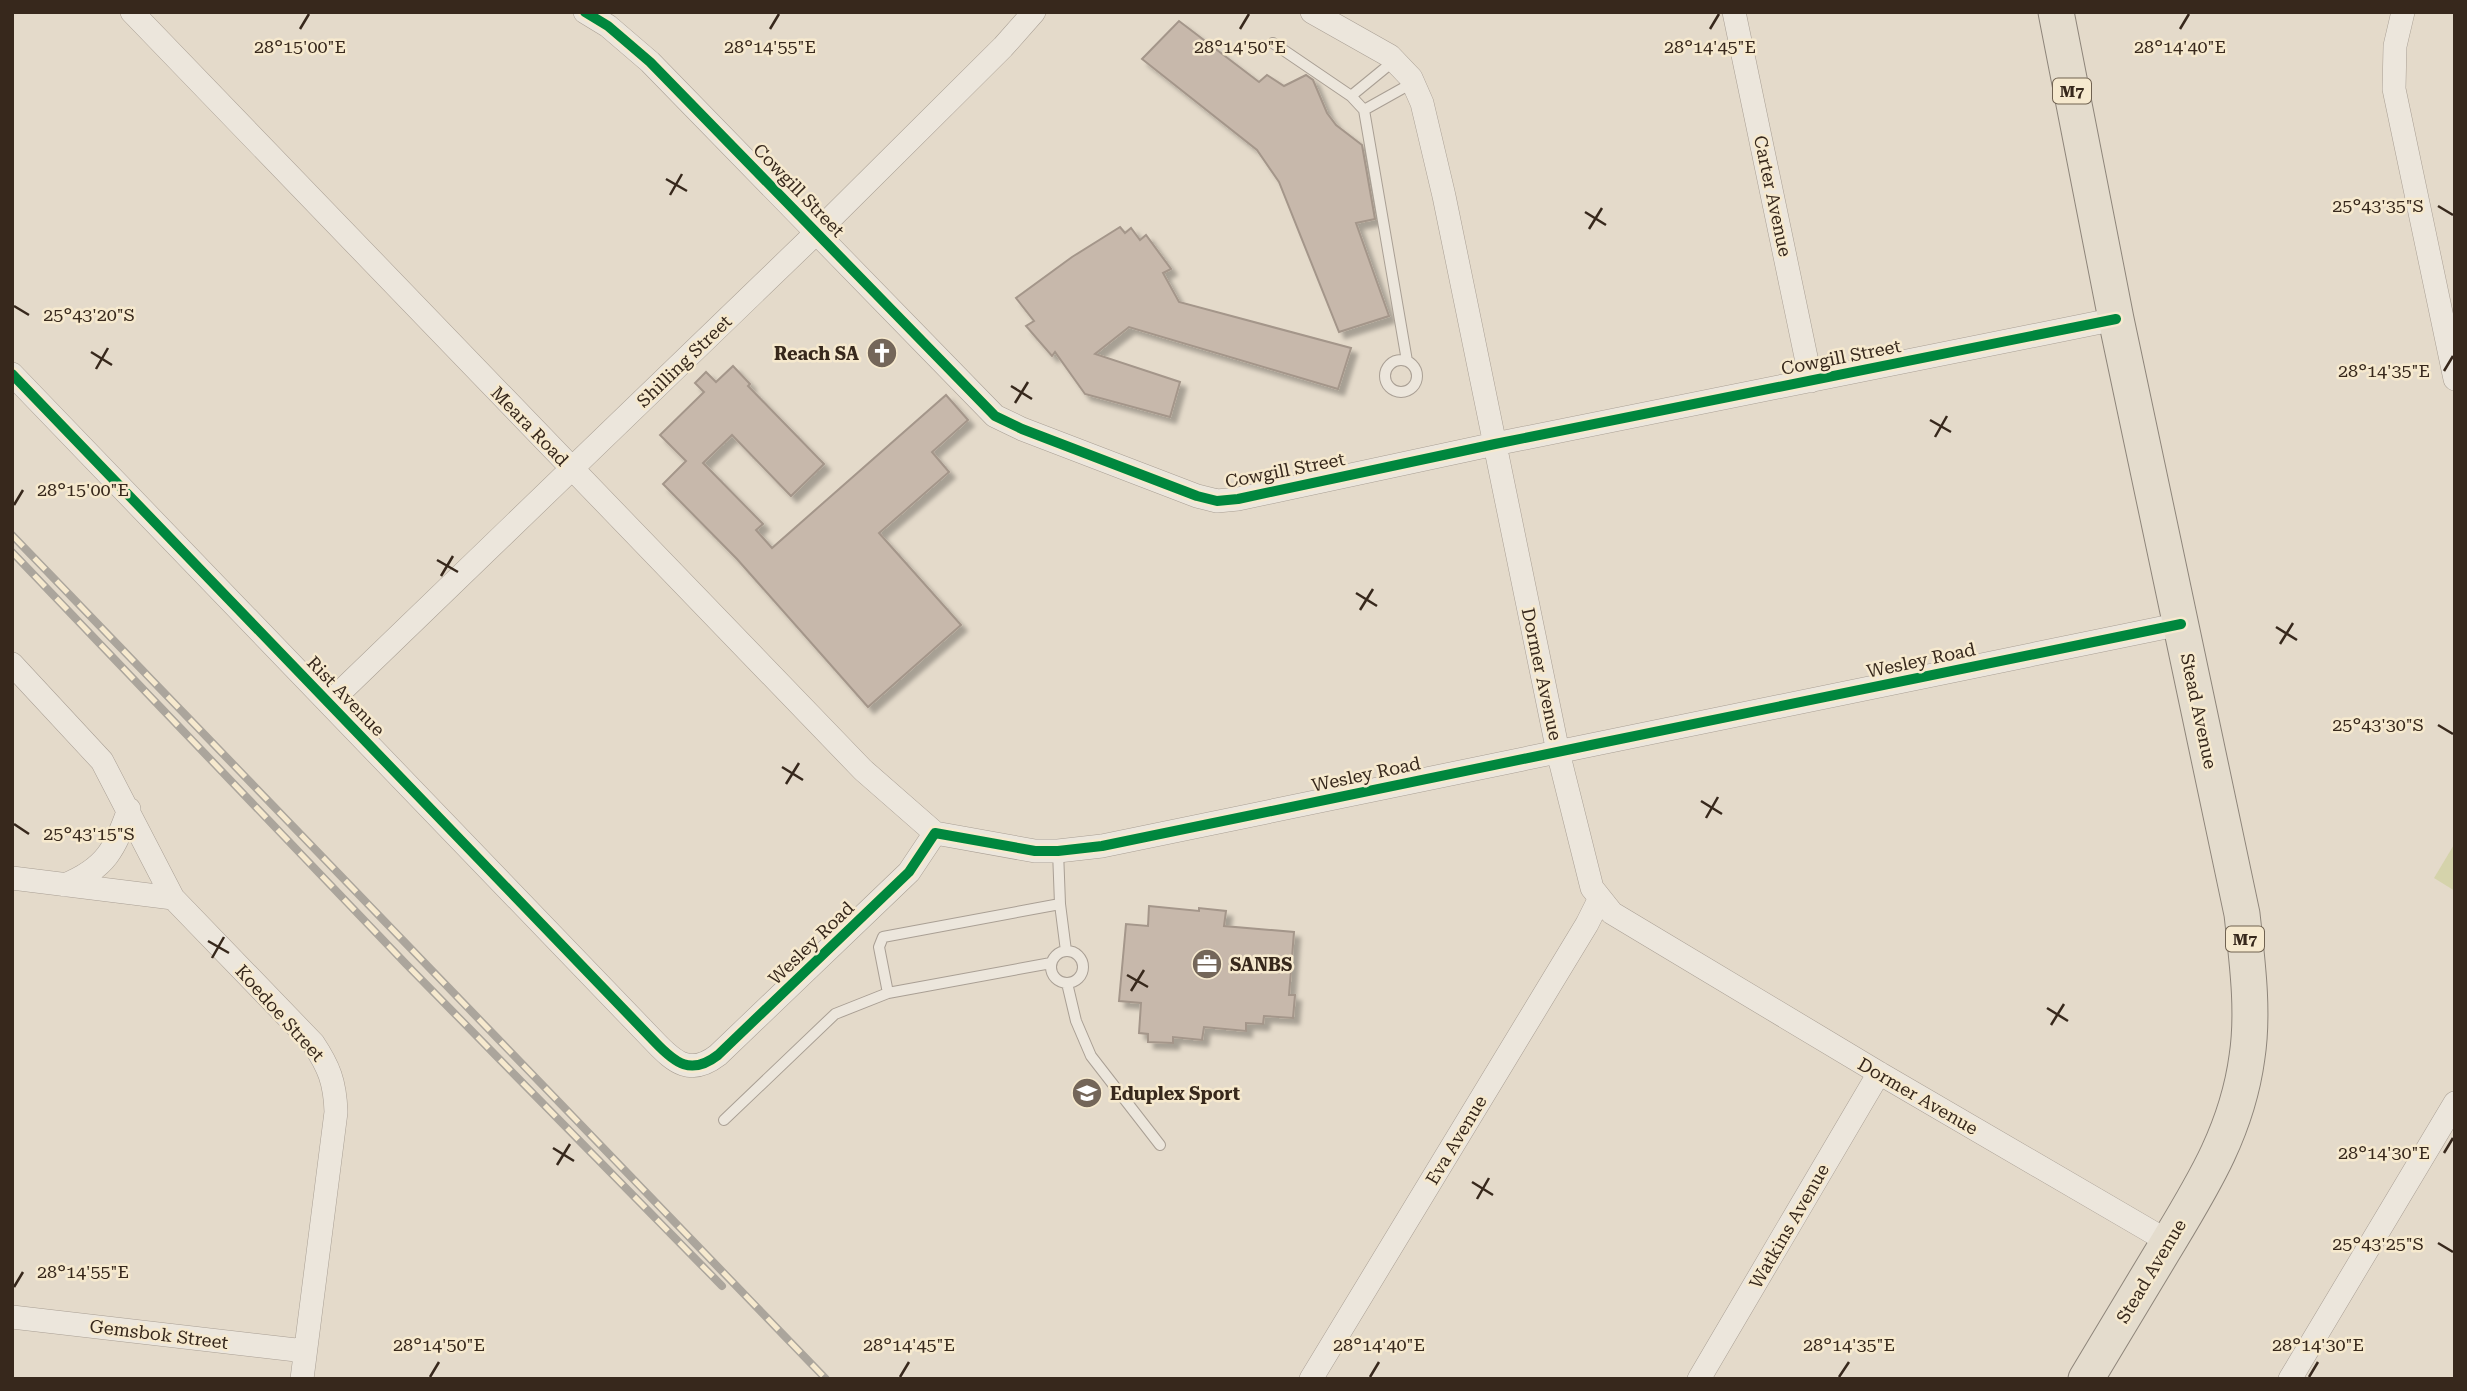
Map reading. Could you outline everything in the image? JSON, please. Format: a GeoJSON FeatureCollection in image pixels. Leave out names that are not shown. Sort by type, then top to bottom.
{"type":"FeatureCollection","features":[{"type":"Feature","properties":{"kind":"main road","name":"Stead Avenue"},"geometry":{"type":"LineString","coordinates":[[2056,12],[2116,318],[2242,914],[2249,1033],[2242,1085],[2220,1152],[2086,1379]]}},
{"type":"Feature","properties":{"kind":"street","name":"Meara Road"},"geometry":{"type":"LineString","coordinates":[[132,12],[863,770],[935,833]]}},
{"type":"Feature","properties":{"kind":"street","name":"Cowgill Street"},"geometry":{"type":"LineString","coordinates":[[585,12],[608,26],[650,62],[995,416],[1022,429],[1197,496],[1217,501],[1238,499],[1494,443],[2116,318]]}},
{"type":"Feature","properties":{"kind":"street","name":"Shilling Street"},"geometry":{"type":"LineString","coordinates":[[329,703],[816,233],[1003,47],[1034,12]]}},
{"type":"Feature","properties":{"kind":"street","name":"Dormer Avenue"},"geometry":{"type":"LineString","coordinates":[[1312,12],[1395,60],[1414,82],[1422,103],[1444,196],[1558,752],[1584,862],[1592,888],[1599,900],[1612,914],[2169,1242]]}},
{"type":"Feature","properties":{"kind":"street","name":"Carter Avenue"},"geometry":{"type":"LineString","coordinates":[[1734,12],[1811,381]]}},
{"type":"Feature","properties":{"kind":"street"},"geometry":{"type":"LineString","coordinates":[[2403,12],[2395,46],[2394,89],[2455,379]]}},
{"type":"Feature","properties":{"kind":"street","name":"Rist Avenue"},"geometry":{"type":"LineString","coordinates":[[12,374],[655,1042]]}},
{"type":"Feature","properties":{"kind":"street","name":"Wesley Road"},"geometry":{"type":"LineString","coordinates":[[655,1042],[673,1060],[694,1066],[708,1063],[909,873],[935,833],[1013,848],[1058,851],[1102,846],[1436,776],[1526,761],[1558,752],[2181,624]]}},
{"type":"Feature","properties":{"kind":"street","name":"Koedoe Street"},"geometry":{"type":"LineString","coordinates":[[12,664],[96,754],[129,810],[173,898],[313,1043],[330,1070],[336,1112],[302,1379]]}},
{"type":"Feature","properties":{"kind":"street"},"geometry":{"type":"LineString","coordinates":[[65,885],[80,879],[104,861],[116,844],[129,810]]}},
{"type":"Feature","properties":{"kind":"street"},"geometry":{"type":"LineString","coordinates":[[12,878],[173,898]]}},
{"type":"Feature","properties":{"kind":"street","name":"Eva Avenue"},"geometry":{"type":"LineString","coordinates":[[1311,1379],[1599,900]]}},
{"type":"Feature","properties":{"kind":"street","name":"Watkins Avenue"},"geometry":{"type":"LineString","coordinates":[[1699,1379],[1879,1073]]}},
{"type":"Feature","properties":{"kind":"street"},"geometry":{"type":"LineString","coordinates":[[2290,1379],[2455,1103]]}},
{"type":"Feature","properties":{"kind":"street","name":"Gemsbok Street"},"geometry":{"type":"LineString","coordinates":[[12,1317],[305,1351]]}},
{"type":"Feature","properties":{"kind":"lane"},"geometry":{"type":"LineString","coordinates":[[1273,43],[1351,96],[1364,110],[1406,361]]}},
{"type":"Feature","properties":{"kind":"lane"},"geometry":{"type":"LineString","coordinates":[[1351,96],[1395,60]]}},
{"type":"Feature","properties":{"kind":"lane"},"geometry":{"type":"LineString","coordinates":[[1364,110],[1414,82]]}},
{"type":"Feature","properties":{"kind":"lane"},"geometry":{"type":"LineString","coordinates":[[1058,851],[1060,904],[1066,951]]}},
{"type":"Feature","properties":{"kind":"lane"},"geometry":{"type":"LineString","coordinates":[[888,993],[878,947],[883,937],[1060,904]]}},
{"type":"Feature","properties":{"kind":"lane"},"geometry":{"type":"LineString","coordinates":[[724,1120],[835,1014],[888,993],[1051,963],[1057,955],[1066,951],[1079,957],[1083,967],[1080,976],[1067,983]]}},
{"type":"Feature","properties":{"kind":"lane"},"geometry":{"type":"LineString","coordinates":[[1051,963],[1055,977],[1067,983]]}},
{"type":"Feature","properties":{"kind":"lane"},"geometry":{"type":"LineString","coordinates":[[1067,983],[1076,1021],[1091,1056],[1160,1145]]}},
{"type":"Feature","properties":{"kind":"shaded area"},"geometry":{"type":"Polygon","coordinates":[[[2455,843],[2455,891],[2434,878],[2455,843]]]}},
{"type":"Feature","properties":{"kind":"building"},"geometry":{"type":"Polygon","coordinates":[[[1179,21],[1259,82],[1267,75],[1284,86],[1306,75],[1313,80],[1327,113],[1336,125],[1362,145],[1375,219],[1356,223],[1389,316],[1339,332],[1279,182],[1257,150],[1142,59],[1179,21]]]}},
{"type":"Feature","properties":{"kind":"building"},"geometry":{"type":"Polygon","coordinates":[[[1120,227],[1125,233],[1131,228],[1140,240],[1146,235],[1171,269],[1163,273],[1179,302],[1351,348],[1338,389],[1129,327],[1095,354],[1180,382],[1170,417],[1085,394],[1055,352],[1052,356],[1026,326],[1034,321],[1016,298],[1072,257],[1120,227]]]}},
{"type":"Feature","properties":{"kind":"building"},"geometry":{"type":"Polygon","coordinates":[[[733,366],[750,384],[748,386],[824,464],[791,496],[732,435],[703,463],[763,524],[756,530],[772,548],[946,395],[968,420],[932,452],[949,472],[879,533],[961,625],[868,707],[737,559],[663,484],[686,461],[660,435],[704,392],[695,383],[706,372],[716,382],[733,366]]]}},
{"type":"Feature","properties":{"kind":"building","name":"SANBS"},"geometry":{"type":"Polygon","coordinates":[[[1149,906],[1226,911],[1224,926],[1294,932],[1289,995],[1295,995],[1293,1018],[1264,1016],[1263,1024],[1246,1023],[1246,1031],[1204,1027],[1202,1040],[1173,1037],[1173,1043],[1148,1042],[1148,1034],[1139,1033],[1141,1003],[1119,1001],[1126,924],[1148,926],[1149,906]]]}},
{"type":"Feature","properties":{"kind":"railway"},"geometry":{"type":"LineString","coordinates":[[12,535],[826,1379]]}},
{"type":"Feature","properties":{"kind":"railway"},"geometry":{"type":"LineString","coordinates":[[12,552],[406,964],[722,1286]]}},
{"type":"Feature","properties":{"kind":"cycle path"},"geometry":{"type":"LineString","coordinates":[[585,12],[608,26],[650,62],[995,416],[1022,429],[1197,496],[1217,501],[1238,499],[1495,444],[2116,319]]}},
{"type":"Feature","properties":{"kind":"cycle path"},"geometry":{"type":"LineString","coordinates":[[12,374],[655,1042],[669,1056],[691,1066],[700,1065],[718,1055],[909,872],[935,833],[1035,851],[1102,846],[2181,624]]}},
{"type":"Feature","properties":{"kind":"place","name":"Reach SA"},"geometry":{"type":"Point","coordinates":[882,353]}},
{"type":"Feature","properties":{"kind":"place","name":"SANBS"},"geometry":{"type":"Point","coordinates":[1207,964]}},
{"type":"Feature","properties":{"kind":"place","name":"Eduplex Sport"},"geometry":{"type":"Point","coordinates":[1087,1093]}}]}
